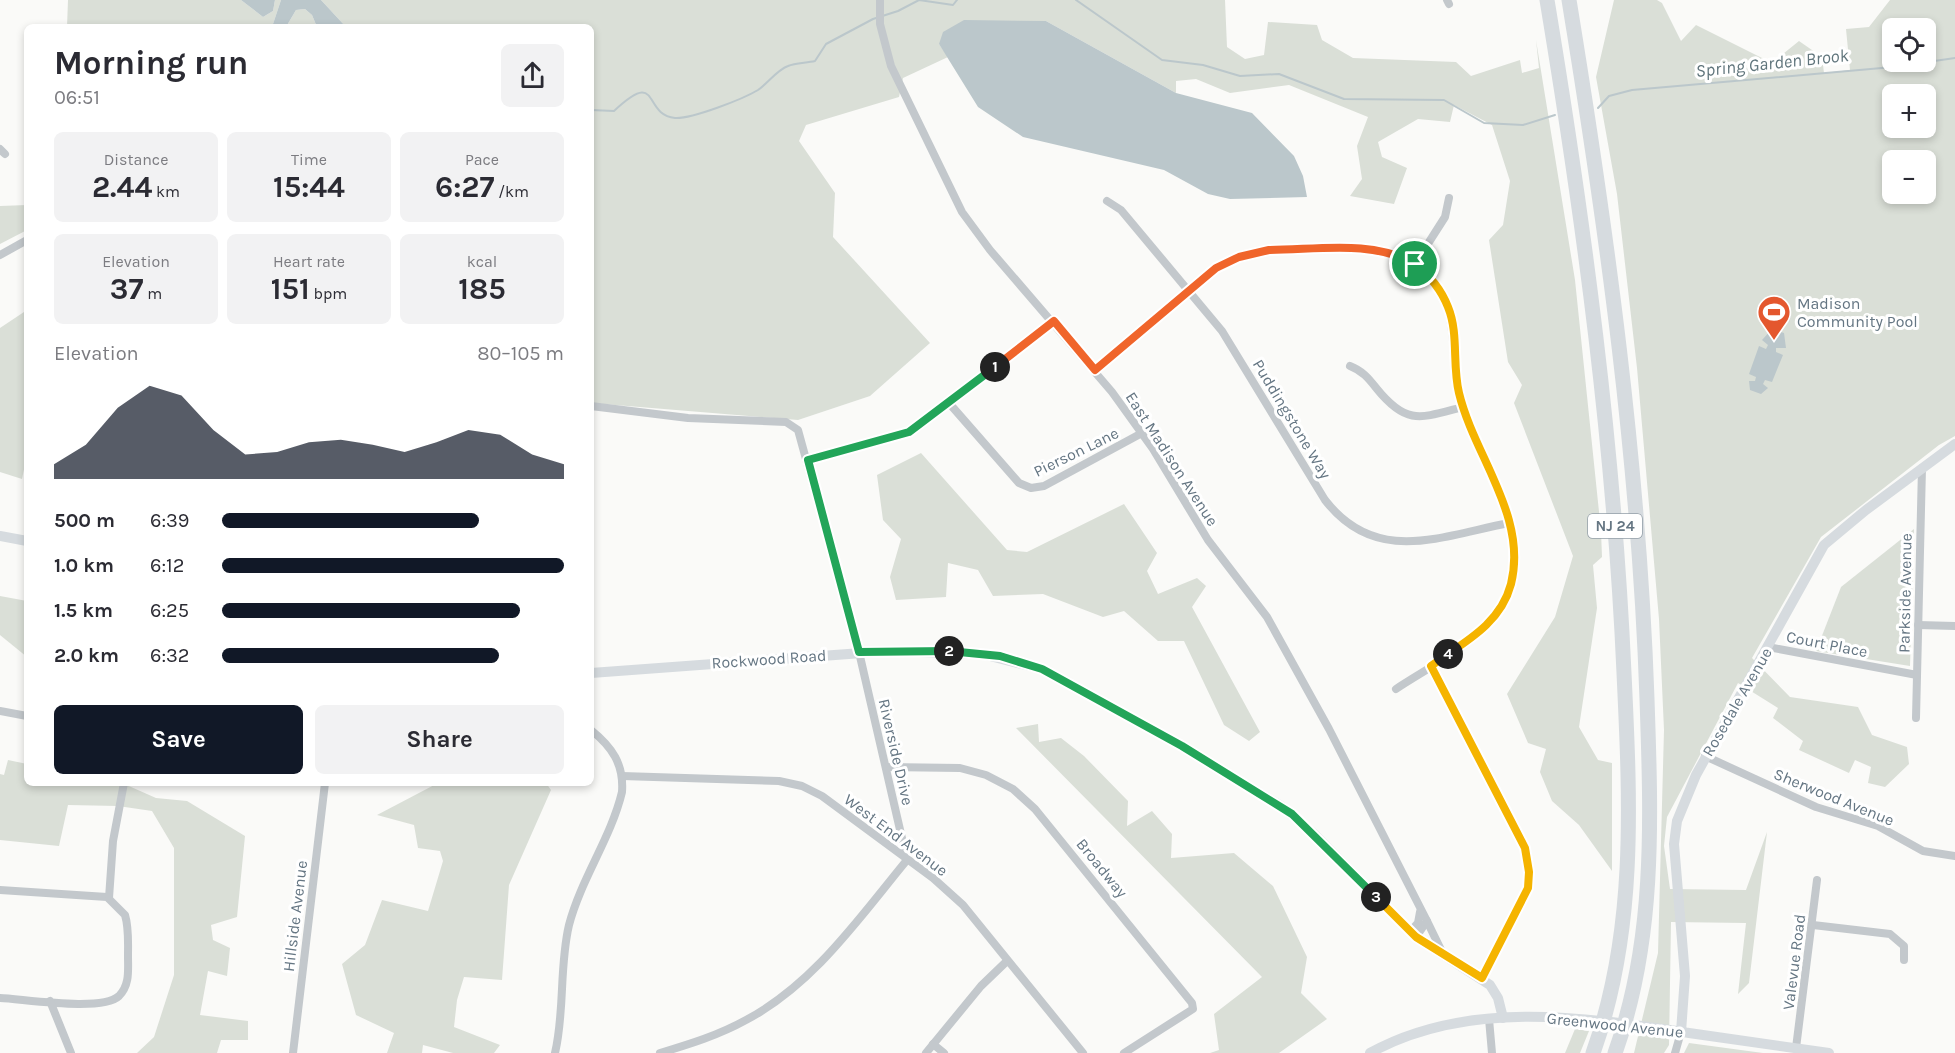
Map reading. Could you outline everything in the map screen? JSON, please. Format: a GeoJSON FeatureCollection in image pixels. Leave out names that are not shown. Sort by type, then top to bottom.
{"type":"FeatureCollection","features":[{"type":"Feature","properties":{"kind":"highway","name":"NJ 24"},"geometry":{"type":"LineString","coordinates":[[1547,0],[1594,312],[1611,470],[1623,649],[1629,824],[1626,892],[1617,965],[1593,1053]]}},
{"type":"Feature","properties":{"kind":"highway","name":"NJ 24"},"geometry":{"type":"LineString","coordinates":[[1569,0],[1614,298],[1632,472],[1645,648],[1650,825],[1648,896],[1638,970],[1615,1053]]}},
{"type":"Feature","properties":{"kind":"street","name":"East Madison Avenue"},"geometry":{"type":"LineString","coordinates":[[880,0],[880,24],[891,66],[957,202],[990,250],[1095,370],[1142,433],[1208,540],[1272,625],[1329,729],[1420,912],[1444,955]]}},
{"type":"Feature","properties":{"kind":"street"},"geometry":{"type":"LineString","coordinates":[[1415,264],[1445,218],[1449,198]]}},
{"type":"Feature","properties":{"kind":"street","name":"Puddingstone Way"},"geometry":{"type":"LineString","coordinates":[[1107,201],[1121,210],[1235,350],[1325,500],[1355,529],[1377,539],[1401,542],[1509,523]]}},
{"type":"Feature","properties":{"kind":"street"},"geometry":{"type":"LineString","coordinates":[[0,255],[24,242]]}},
{"type":"Feature","properties":{"kind":"street"},"geometry":{"type":"LineString","coordinates":[[1095,370],[1188,291],[1225,263],[1269,250],[1374,249],[1392,253],[1415,264],[1438,288],[1448,308],[1454,332],[1456,373],[1462,407],[1496,485],[1509,523],[1513,549],[1513,574],[1501,607],[1480,632],[1396,689]]}},
{"type":"Feature","properties":{"kind":"street"},"geometry":{"type":"LineString","coordinates":[[808,460],[909,432],[1054,321]]}},
{"type":"Feature","properties":{"kind":"street"},"geometry":{"type":"LineString","coordinates":[[1350,366],[1365,374],[1395,409],[1407,416],[1423,418],[1462,407]]}},
{"type":"Feature","properties":{"kind":"street","name":"Pierson Lane"},"geometry":{"type":"LineString","coordinates":[[948,403],[1015,479],[1031,488],[1044,486],[1142,433]]}},
{"type":"Feature","properties":{"kind":"street","name":"Riverside Drive"},"geometry":{"type":"LineString","coordinates":[[594,406],[709,420],[788,423],[801,435],[859,652],[907,860]]}},
{"type":"Feature","properties":{"kind":"street","name":"Rosedale Avenue"},"geometry":{"type":"LineString","coordinates":[[1681,1032],[1685,976],[1674,833],[1705,756],[1824,545],[1955,444]]}},
{"type":"Feature","properties":{"kind":"street","name":"Parkside Avenue"},"geometry":{"type":"LineString","coordinates":[[1916,718],[1922,468]]}},
{"type":"Feature","properties":{"kind":"street"},"geometry":{"type":"LineString","coordinates":[[0,536],[24,540]]}},
{"type":"Feature","properties":{"kind":"street"},"geometry":{"type":"LineString","coordinates":[[1918,625],[1955,626]]}},
{"type":"Feature","properties":{"kind":"street","name":"Court Place"},"geometry":{"type":"LineString","coordinates":[[1768,646],[1917,675]]}},
{"type":"Feature","properties":{"kind":"street","name":"Rockwood Road"},"geometry":{"type":"LineString","coordinates":[[594,673],[859,652],[941,651],[991,655],[1026,663],[1074,684],[1281,806],[1314,834],[1413,934],[1482,978],[1495,991],[1503,1018]]}},
{"type":"Feature","properties":{"kind":"street"},"geometry":{"type":"LineString","coordinates":[[1431,666],[1521,840],[1528,858],[1530,879],[1526,897],[1482,978]]}},
{"type":"Feature","properties":{"kind":"street"},"geometry":{"type":"LineString","coordinates":[[0,711],[24,715]]}},
{"type":"Feature","properties":{"kind":"street"},"geometry":{"type":"LineString","coordinates":[[555,1053],[562,1006],[563,963],[570,924],[619,801],[622,776],[612,750],[594,733]]}},
{"type":"Feature","properties":{"kind":"street","name":"Sherwood Avenue"},"geometry":{"type":"LineString","coordinates":[[1705,756],[1816,807],[1878,826],[1917,848],[1955,856]]}},
{"type":"Feature","properties":{"kind":"street","name":"Broadway"},"geometry":{"type":"LineString","coordinates":[[886,767],[948,766],[973,770],[1000,781],[1035,809],[1192,1003],[1193,1009],[1124,1053]]}},
{"type":"Feature","properties":{"kind":"street","name":"West End Avenue"},"geometry":{"type":"LineString","coordinates":[[622,776],[779,781],[802,786],[822,796],[963,905],[1083,1053]]}},
{"type":"Feature","properties":{"kind":"street"},"geometry":{"type":"LineString","coordinates":[[109,898],[113,841],[123,786]]}},
{"type":"Feature","properties":{"kind":"street","name":"Hillside Avenue"},"geometry":{"type":"LineString","coordinates":[[293,1053],[324,786]]}},
{"type":"Feature","properties":{"kind":"street"},"geometry":{"type":"LineString","coordinates":[[660,1053],[729,1029],[788,993],[828,956],[907,860]]}},
{"type":"Feature","properties":{"kind":"street","name":"Valevue Road"},"geometry":{"type":"LineString","coordinates":[[1796,1048],[1817,880]]}},
{"type":"Feature","properties":{"kind":"street"},"geometry":{"type":"LineString","coordinates":[[0,890],[109,898],[121,908],[127,921],[128,977],[124,989],[115,999],[102,1003],[0,998]]}},
{"type":"Feature","properties":{"kind":"street"},"geometry":{"type":"LineString","coordinates":[[1413,934],[1420,912]]}},
{"type":"Feature","properties":{"kind":"street"},"geometry":{"type":"LineString","coordinates":[[1413,934],[1427,921]]}},
{"type":"Feature","properties":{"kind":"street"},"geometry":{"type":"LineString","coordinates":[[1813,925],[1890,934],[1904,946],[1904,960]]}},
{"type":"Feature","properties":{"kind":"street"},"geometry":{"type":"LineString","coordinates":[[926,1053],[981,986],[1007,961]]}},
{"type":"Feature","properties":{"kind":"street"},"geometry":{"type":"LineString","coordinates":[[50,1001],[70,1053]]}},
{"type":"Feature","properties":{"kind":"street","name":"Greenwood Avenue"},"geometry":{"type":"LineString","coordinates":[[1370,1053],[1418,1033],[1446,1025],[1503,1018],[1568,1017],[1829,1053]]}},
{"type":"Feature","properties":{"kind":"street"},"geometry":{"type":"LineString","coordinates":[[1489,1019],[1492,1053]]}},
{"type":"Feature","properties":{"kind":"street"},"geometry":{"type":"LineString","coordinates":[[1675,1053],[1681,1032]]}},
{"type":"Feature","properties":{"kind":"street"},"geometry":{"type":"LineString","coordinates":[[933,1044],[944,1053]]}},
{"type":"Feature","properties":{"kind":"shaded area"},"geometry":{"type":"Polygon","coordinates":[[[68,0],[241,0],[263,17],[273,11],[275,0],[281,0],[273,24],[67,24],[68,0]]]}},
{"type":"Feature","properties":{"kind":"shaded area"},"geometry":{"type":"Polygon","coordinates":[[[241,0],[275,0],[273,11],[263,17],[241,0]]]}},
{"type":"Feature","properties":{"kind":"shaded area"},"geometry":{"type":"Polygon","coordinates":[[[281,0],[321,0],[343,24],[316,24],[312,15],[305,9],[296,10],[288,24],[273,24],[281,0]]]}},
{"type":"Feature","properties":{"kind":"shaded area"},"geometry":{"type":"Polygon","coordinates":[[[321,0],[1225,0],[1227,47],[1245,59],[1264,55],[1268,22],[1317,25],[1322,40],[1353,58],[1456,62],[1471,76],[1520,60],[1522,73],[1539,68],[1536,40],[1575,280],[1601,531],[1602,557],[1593,565],[1597,608],[1579,727],[1598,760],[1612,763],[1612,871],[1579,825],[1552,801],[1540,772],[1546,749],[1528,743],[1507,694],[1555,617],[1573,556],[1514,403],[1522,385],[1508,362],[1489,240],[1503,225],[1510,181],[1492,125],[1454,105],[1450,122],[1418,119],[1378,142],[1382,157],[1407,168],[1394,204],[1350,196],[1362,179],[1357,146],[1368,117],[1289,85],[1230,93],[1196,79],[1176,81],[1176,93],[1046,21],[939,44],[948,57],[903,78],[899,97],[806,125],[799,141],[835,193],[833,237],[930,343],[870,396],[798,420],[594,403],[594,24],[343,24],[321,0]]]}},
{"type":"Feature","properties":{"kind":"shaded area"},"geometry":{"type":"Polygon","coordinates":[[[1614,0],[1657,0],[1662,3],[1681,41],[1696,25],[1772,63],[1799,41],[1822,57],[1824,73],[1850,70],[1846,29],[1869,27],[1890,0],[1955,0],[1955,436],[1939,445],[1821,537],[1752,658],[1790,697],[1858,707],[1872,735],[1907,747],[1909,764],[1885,787],[1868,783],[1871,767],[1855,760],[1849,773],[1799,750],[1803,741],[1773,718],[1778,708],[1738,683],[1667,817],[1664,846],[1670,889],[1746,890],[1767,832],[1749,983],[1738,994],[1746,923],[1671,922],[1669,1045],[1664,1053],[1634,1053],[1658,953],[1664,730],[1659,619],[1637,368],[1617,194],[1596,77],[1614,0]]]}},
{"type":"Feature","properties":{"kind":"shaded area"},"geometry":{"type":"Polygon","coordinates":[[[305,9],[312,15],[316,24],[288,24],[296,10],[305,9]]]}},
{"type":"Feature","properties":{"kind":"shaded area"},"geometry":{"type":"Polygon","coordinates":[[[964,20],[1046,21],[1176,93],[1252,113],[1294,156],[1303,176],[1307,197],[1230,199],[1208,194],[1164,170],[1023,137],[978,107],[939,44],[943,32],[964,20]]]}},
{"type":"Feature","properties":{"kind":"shaded area"},"geometry":{"type":"Polygon","coordinates":[[[24,205],[24,232],[0,244],[0,206],[24,205]]]}},
{"type":"Feature","properties":{"kind":"shaded area"},"geometry":{"type":"Polygon","coordinates":[[[1776,303],[1791,316],[1789,322],[1775,318],[1772,307],[1776,303]]]}},
{"type":"Feature","properties":{"kind":"shaded area"},"geometry":{"type":"Polygon","coordinates":[[[24,312],[24,469],[22,479],[0,472],[0,328],[24,312]]]}},
{"type":"Feature","properties":{"kind":"shaded area"},"geometry":{"type":"Polygon","coordinates":[[[1772,329],[1784,333],[1786,348],[1776,348],[1776,352],[1783,355],[1772,382],[1765,380],[1763,384],[1768,388],[1761,394],[1750,390],[1749,381],[1755,381],[1756,377],[1749,374],[1759,346],[1766,349],[1768,345],[1762,340],[1772,329]]]}},
{"type":"Feature","properties":{"kind":"shaded area"},"geometry":{"type":"Polygon","coordinates":[[[921,453],[1007,550],[1027,552],[1124,504],[1157,553],[1147,571],[1158,594],[1197,578],[1206,586],[1192,607],[1260,732],[1249,741],[1224,725],[1184,641],[1158,641],[1124,611],[1103,617],[1043,594],[993,596],[978,570],[948,563],[946,597],[896,600],[890,577],[901,539],[883,520],[877,475],[921,453]]]}},
{"type":"Feature","properties":{"kind":"shaded area"},"geometry":{"type":"Polygon","coordinates":[[[1914,529],[1910,666],[1816,651],[1841,587],[1914,529]]]}},
{"type":"Feature","properties":{"kind":"shaded area"},"geometry":{"type":"Polygon","coordinates":[[[0,596],[24,600],[24,655],[0,635],[0,596]]]}},
{"type":"Feature","properties":{"kind":"shaded area"},"geometry":{"type":"Polygon","coordinates":[[[1038,724],[1039,742],[1061,738],[1084,756],[1128,801],[1127,826],[1152,811],[1172,834],[1171,858],[1234,853],[1273,886],[1307,957],[1301,993],[1327,1019],[1279,1053],[1210,1053],[1219,1050],[1214,1014],[1262,977],[1016,728],[1038,724]]]}},
{"type":"Feature","properties":{"kind":"shaded area"},"geometry":{"type":"Polygon","coordinates":[[[8,760],[24,763],[24,786],[129,786],[156,798],[187,801],[245,836],[237,917],[211,925],[213,940],[230,948],[227,976],[208,971],[200,1015],[248,1021],[248,1040],[221,1040],[217,1053],[137,1053],[154,1037],[174,975],[174,848],[152,811],[118,806],[68,805],[59,846],[0,840],[0,774],[4,775],[8,760]]]}},
{"type":"Feature","properties":{"kind":"shaded area"},"geometry":{"type":"Polygon","coordinates":[[[432,786],[548,786],[551,790],[509,885],[502,980],[464,977],[457,1000],[454,1027],[500,1045],[494,1053],[453,1053],[423,1045],[422,1053],[387,1053],[394,1033],[356,1015],[342,964],[365,945],[382,900],[428,911],[443,861],[440,851],[418,848],[414,825],[377,815],[432,786]]]}},
{"type":"Feature","properties":{"kind":"shaded area"},"geometry":{"type":"Polygon","coordinates":[[[1575,1029],[1589,1031],[1580,1053],[1565,1053],[1575,1029]]]}},
{"type":"Feature","properties":{"kind":"shaded area"},"geometry":{"type":"Polygon","coordinates":[[[1689,1043],[1763,1053],[1684,1053],[1689,1043]]]}},
{"type":"Feature","properties":{"kind":"waterway","name":"Spring Garden Brook"},"geometry":{"type":"LineString","coordinates":[[594,110],[614,111],[639,93],[645,93],[665,115],[675,118],[705,112],[751,94],[788,66],[815,61],[826,44],[873,19],[898,11],[919,0],[953,5],[957,0]]}},
{"type":"Feature","properties":{"kind":"waterway","name":"Spring Garden Brook"},"geometry":{"type":"LineString","coordinates":[[1076,0],[1162,60],[1203,65],[1240,76],[1279,74],[1344,99],[1444,100],[1484,123],[1523,125],[1555,115]]}},
{"type":"Feature","properties":{"kind":"waterway","name":"Spring Garden Brook"},"geometry":{"type":"LineString","coordinates":[[1598,108],[1609,96],[1632,90],[1893,67],[1955,58]]}},
{"type":"Feature","properties":{"kind":"place","name":"Madison Community Pool"},"geometry":{"type":"Point","coordinates":[1774,341]}},
{"type":"Feature","properties":{"kind":"route"},"geometry":{"type":"LineString","coordinates":[[1368,249],[1392,253],[1415,264],[1438,288],[1448,308],[1454,332],[1456,373],[1462,407],[1503,504],[1509,523],[1514,558],[1511,585],[1494,617],[1475,635],[1431,666],[1521,840],[1528,858],[1530,879],[1526,897],[1482,978],[1410,932],[1314,834],[1281,806],[1074,684],[1026,663],[1000,656],[941,651],[859,652],[808,460],[909,432],[918,427],[1054,321],[1095,370],[1207,275],[1239,257],[1269,250],[1368,249]]}}]}
